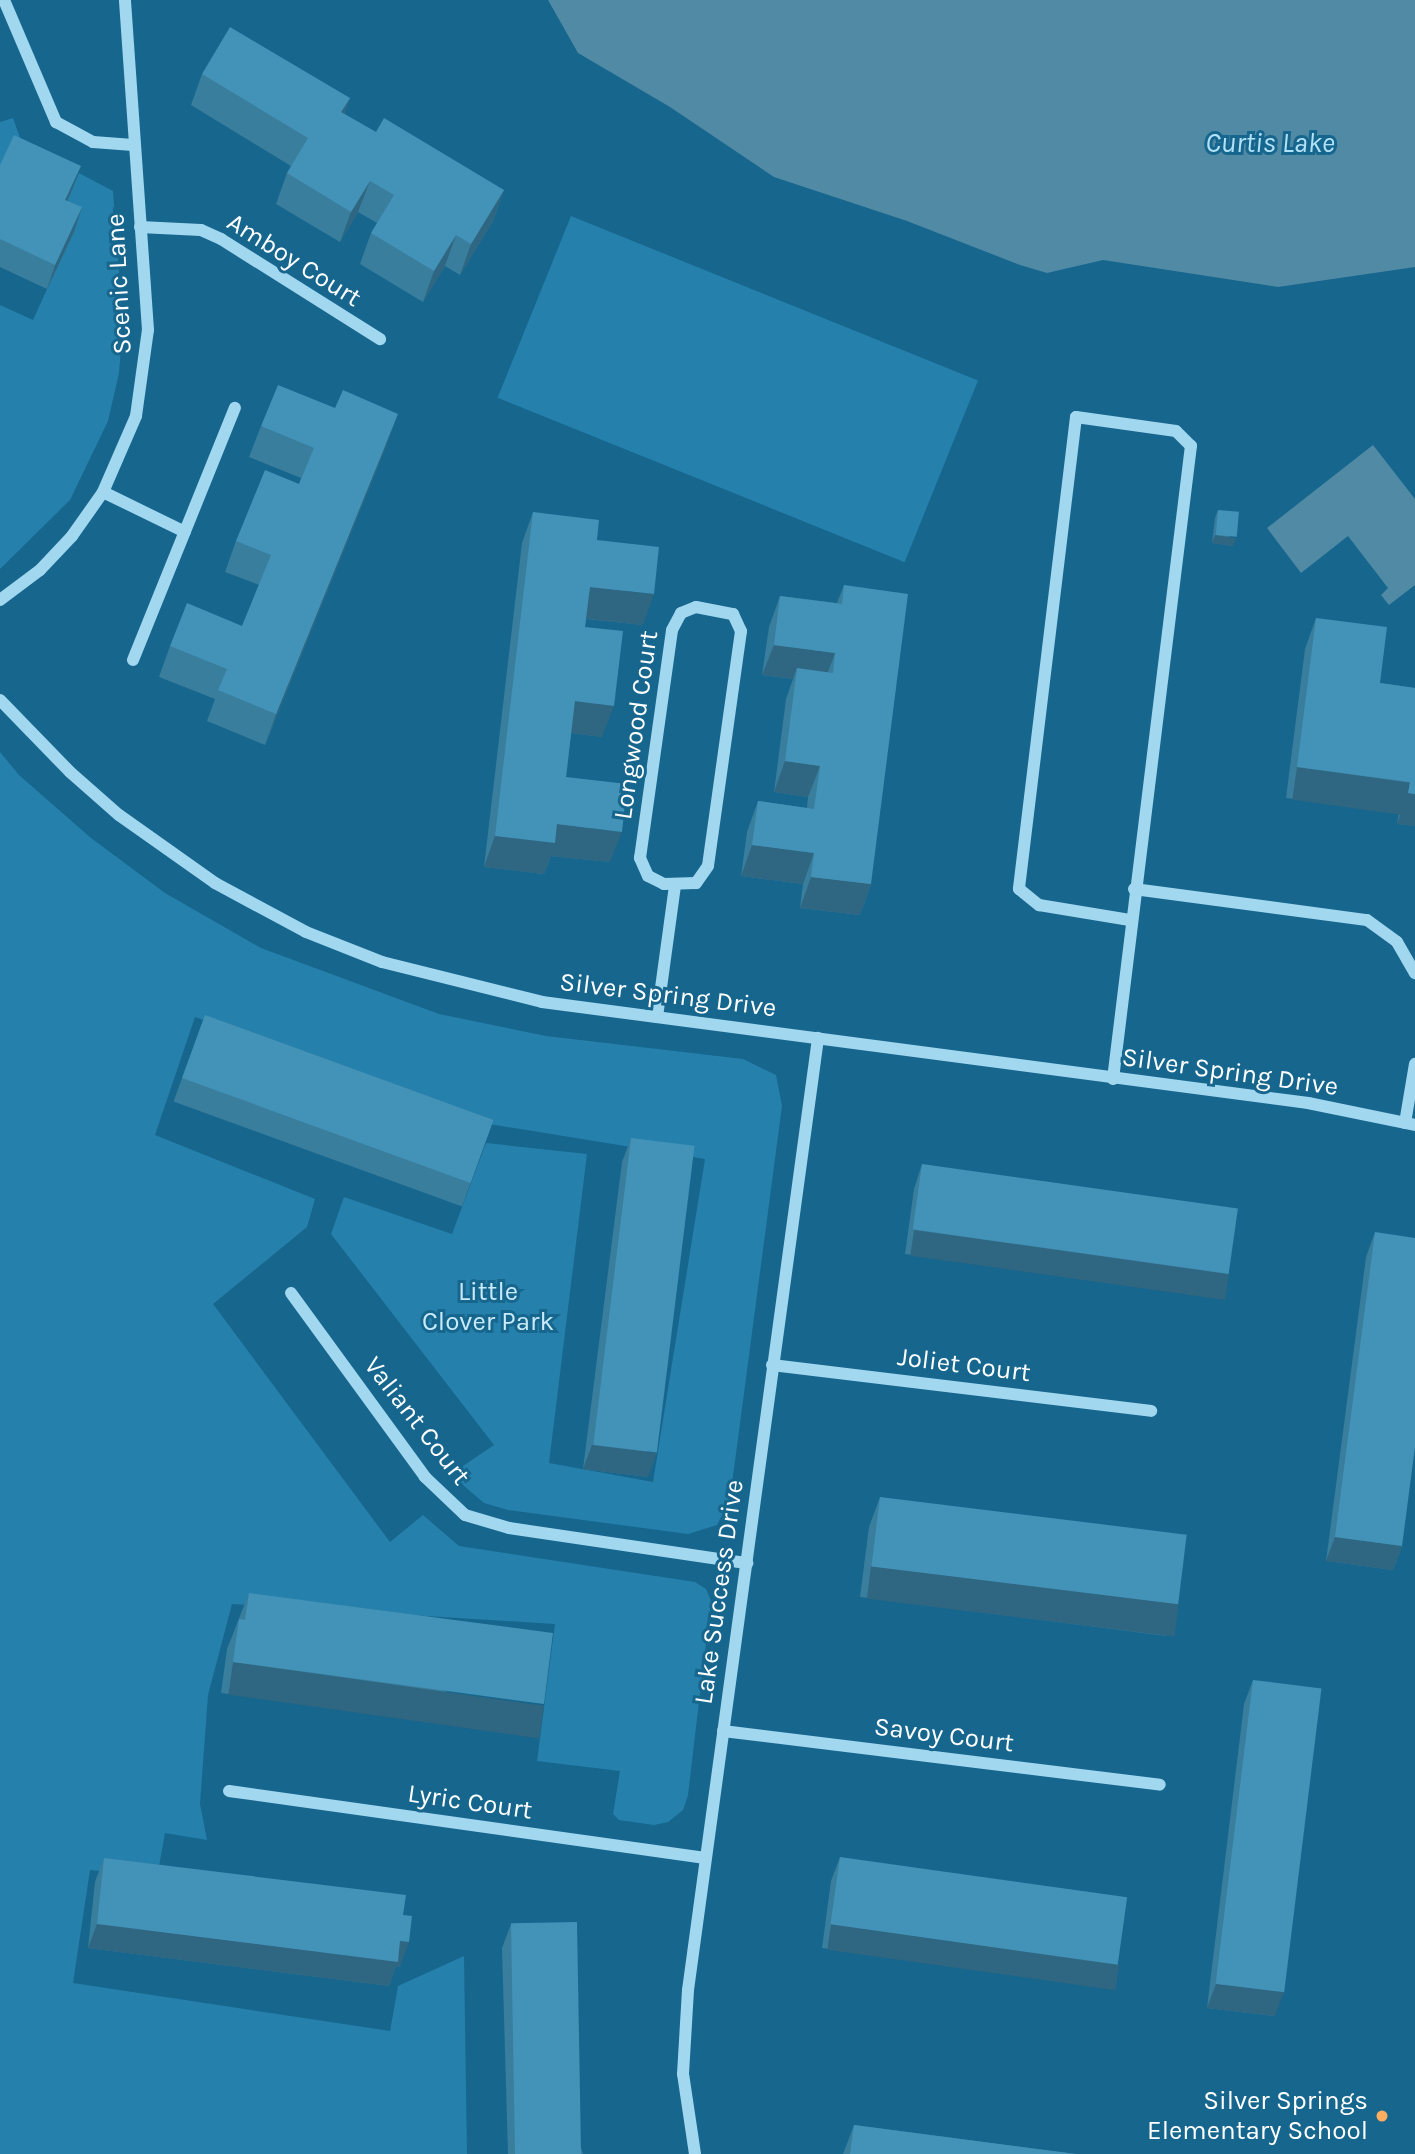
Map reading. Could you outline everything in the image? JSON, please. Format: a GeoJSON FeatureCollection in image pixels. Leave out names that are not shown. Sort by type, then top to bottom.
{"type":"FeatureCollection","features":[{"type":"Feature","properties":{"kind":"street"},"geometry":{"type":"LineString","coordinates":[[4,0],[56,122],[93,142],[133,145]]}},
{"type":"Feature","properties":{"kind":"street","name":"Scenic Lane"},"geometry":{"type":"LineString","coordinates":[[0,600],[40,570],[103,492],[125,449],[144,375],[148,330],[133,145],[125,0]]}},
{"type":"Feature","properties":{"kind":"street","name":"Amboy Court"},"geometry":{"type":"LineString","coordinates":[[140,227],[169,225],[211,234],[380,340]]}},
{"type":"Feature","properties":{"kind":"street"},"geometry":{"type":"LineString","coordinates":[[133,660],[235,408]]}},
{"type":"Feature","properties":{"kind":"street"},"geometry":{"type":"LineString","coordinates":[[1113,1079],[1130,920],[1191,446],[1176,431],[1076,417],[1019,889],[1039,905],[1130,920]]}},
{"type":"Feature","properties":{"kind":"street"},"geometry":{"type":"LineString","coordinates":[[103,492],[185,532]]}},
{"type":"Feature","properties":{"kind":"street","name":"Longwood Court"},"geometry":{"type":"LineString","coordinates":[[688,608],[724,610],[738,620],[741,631],[708,866],[696,883],[674,885],[648,876],[640,858],[672,630],[688,608]]}},
{"type":"Feature","properties":{"kind":"street","name":"Silver Spring Drive"},"geometry":{"type":"LineString","coordinates":[[0,700],[69,772],[119,815],[215,883],[306,932],[382,962],[491,993],[1113,1079],[1308,1103],[1410,1124]]}},
{"type":"Feature","properties":{"kind":"street"},"geometry":{"type":"LineString","coordinates":[[657,1017],[674,885]]}},
{"type":"Feature","properties":{"kind":"street"},"geometry":{"type":"LineString","coordinates":[[1134,889],[1367,920],[1397,942],[1415,973]]}},
{"type":"Feature","properties":{"kind":"street","name":"Lake Success Drive"},"geometry":{"type":"LineString","coordinates":[[695,2154],[683,2074],[705,1858],[818,1038]]}},
{"type":"Feature","properties":{"kind":"street"},"geometry":{"type":"LineString","coordinates":[[1410,1124],[1415,1064]]}},
{"type":"Feature","properties":{"kind":"street","name":"Valiant Court"},"geometry":{"type":"LineString","coordinates":[[291,1293],[425,1477],[465,1515],[509,1528],[747,1563]]}},
{"type":"Feature","properties":{"kind":"street","name":"Joliet Court"},"geometry":{"type":"LineString","coordinates":[[772,1365],[1151,1411]]}},
{"type":"Feature","properties":{"kind":"street","name":"Savoy Court"},"geometry":{"type":"LineString","coordinates":[[723,1731],[1160,1785]]}},
{"type":"Feature","properties":{"kind":"street","name":"Lyric Court"},"geometry":{"type":"LineString","coordinates":[[229,1791],[705,1858]]}},
{"type":"Feature","properties":{"kind":"green space"},"geometry":{"type":"Polygon","coordinates":[[[13,118],[23,146],[0,170],[0,122],[13,118]]]}},
{"type":"Feature","properties":{"kind":"green space"},"geometry":{"type":"Polygon","coordinates":[[[79,173],[113,191],[123,325],[119,373],[108,421],[70,500],[0,569],[0,305],[33,320],[73,232],[57,224],[79,173]]]}},
{"type":"Feature","properties":{"kind":"green space"},"geometry":{"type":"Polygon","coordinates":[[[571,216],[978,380],[905,562],[498,398],[571,216]]]}},
{"type":"Feature","properties":{"kind":"green space","name":"Little Clover Park"},"geometry":{"type":"Polygon","coordinates":[[[0,752],[19,775],[91,838],[165,893],[261,948],[439,1014],[546,1036],[743,1059],[776,1075],[782,1106],[730,1499],[717,1525],[688,1534],[508,1510],[484,1503],[456,1479],[463,1466],[494,1445],[331,1234],[344,1197],[452,1234],[486,1143],[587,1154],[549,1463],[653,1482],[705,1159],[489,1124],[195,1017],[155,1135],[315,1199],[307,1227],[213,1304],[390,1542],[423,1515],[459,1546],[695,1582],[706,1589],[711,1601],[688,1795],[683,1810],[668,1822],[654,1825],[619,1820],[613,1814],[620,1771],[537,1761],[555,1624],[232,1604],[208,1695],[200,1804],[207,1840],[165,1833],[157,1877],[90,1870],[73,1983],[390,2031],[398,1986],[464,1956],[467,2154],[0,2154],[0,752]]]}},
{"type":"Feature","properties":{"kind":"water","name":"Curtis Lake"},"geometry":{"type":"Polygon","coordinates":[[[548,0],[1415,0],[1415,267],[1278,287],[1103,260],[1047,273],[1020,265],[907,221],[774,177],[670,107],[578,53],[548,0]]]}},
{"type":"Feature","properties":{"kind":"water"},"geometry":{"type":"Polygon","coordinates":[[[1373,445],[1415,499],[1415,585],[1389,605],[1381,595],[1388,588],[1348,536],[1301,573],[1267,528],[1373,445]]]}},
{"type":"Feature","properties":{"kind":"building"},"geometry":{"type":"Polygon","coordinates":[[[230,27],[350,98],[341,112],[376,132],[384,118],[504,190],[471,244],[456,235],[434,271],[371,233],[394,195],[370,181],[351,212],[287,173],[308,138],[202,74],[230,27]]]}},
{"type":"Feature","properties":{"kind":"building"},"geometry":{"type":"Polygon","coordinates":[[[14,135],[81,166],[65,200],[82,207],[55,265],[0,239],[0,165],[14,135]]]}},
{"type":"Feature","properties":{"kind":"building"},"geometry":{"type":"Polygon","coordinates":[[[278,385],[335,408],[343,390],[398,414],[276,714],[218,690],[227,669],[170,646],[187,603],[242,626],[271,555],[236,541],[265,470],[299,484],[314,448],[261,426],[278,385]]]}},
{"type":"Feature","properties":{"kind":"building"},"geometry":{"type":"Polygon","coordinates":[[[1218,510],[1239,512],[1237,537],[1216,535],[1218,510]]]}},
{"type":"Feature","properties":{"kind":"building"},"geometry":{"type":"Polygon","coordinates":[[[533,512],[599,520],[597,540],[659,547],[654,594],[590,587],[585,627],[623,631],[614,706],[575,701],[566,777],[627,784],[622,832],[557,824],[555,843],[495,836],[533,512]]]}},
{"type":"Feature","properties":{"kind":"building"},"geometry":{"type":"Polygon","coordinates":[[[844,585],[908,594],[871,884],[811,877],[814,853],[752,845],[758,801],[814,809],[820,766],[785,761],[797,668],[833,673],[835,653],[774,645],[780,596],[842,604],[844,585]]]}},
{"type":"Feature","properties":{"kind":"building"},"geometry":{"type":"Polygon","coordinates":[[[1316,618],[1387,627],[1380,683],[1415,688],[1415,794],[1408,793],[1410,782],[1297,767],[1316,618]]]}},
{"type":"Feature","properties":{"kind":"building"},"geometry":{"type":"Polygon","coordinates":[[[205,1015],[493,1120],[471,1183],[182,1078],[205,1015]]]}},
{"type":"Feature","properties":{"kind":"building"},"geometry":{"type":"Polygon","coordinates":[[[631,1138],[695,1146],[657,1452],[593,1445],[631,1138]]]}},
{"type":"Feature","properties":{"kind":"building"},"geometry":{"type":"Polygon","coordinates":[[[922,1164],[1238,1208],[1229,1274],[913,1229],[922,1164]]]}},
{"type":"Feature","properties":{"kind":"building"},"geometry":{"type":"Polygon","coordinates":[[[1375,1232],[1415,1238],[1415,1447],[1402,1546],[1335,1537],[1375,1232]]]}},
{"type":"Feature","properties":{"kind":"building"},"geometry":{"type":"Polygon","coordinates":[[[880,1497],[1187,1535],[1178,1604],[871,1566],[880,1497]]]}},
{"type":"Feature","properties":{"kind":"building"},"geometry":{"type":"Polygon","coordinates":[[[249,1593],[553,1633],[544,1704],[233,1662],[239,1619],[245,1620],[249,1593]]]}},
{"type":"Feature","properties":{"kind":"building"},"geometry":{"type":"Polygon","coordinates":[[[1253,1680],[1321,1688],[1284,1992],[1216,1984],[1253,1680]]]}},
{"type":"Feature","properties":{"kind":"building"},"geometry":{"type":"Polygon","coordinates":[[[840,1857],[1127,1897],[1118,1965],[831,1924],[840,1857]]]}},
{"type":"Feature","properties":{"kind":"building"},"geometry":{"type":"Polygon","coordinates":[[[104,1858],[406,1895],[403,1915],[412,1916],[409,1942],[400,1941],[398,1962],[97,1924],[104,1858]]]}},
{"type":"Feature","properties":{"kind":"building"},"geometry":{"type":"Polygon","coordinates":[[[577,1922],[581,2154],[515,2154],[511,1923],[577,1922]]]}},
{"type":"Feature","properties":{"kind":"building"},"geometry":{"type":"Polygon","coordinates":[[[854,2125],[1076,2154],[850,2154],[854,2125]]]}},
{"type":"Feature","properties":{"kind":"place","name":"Silver Springs Elementary School"},"geometry":{"type":"Point","coordinates":[1382,2116]}}]}
